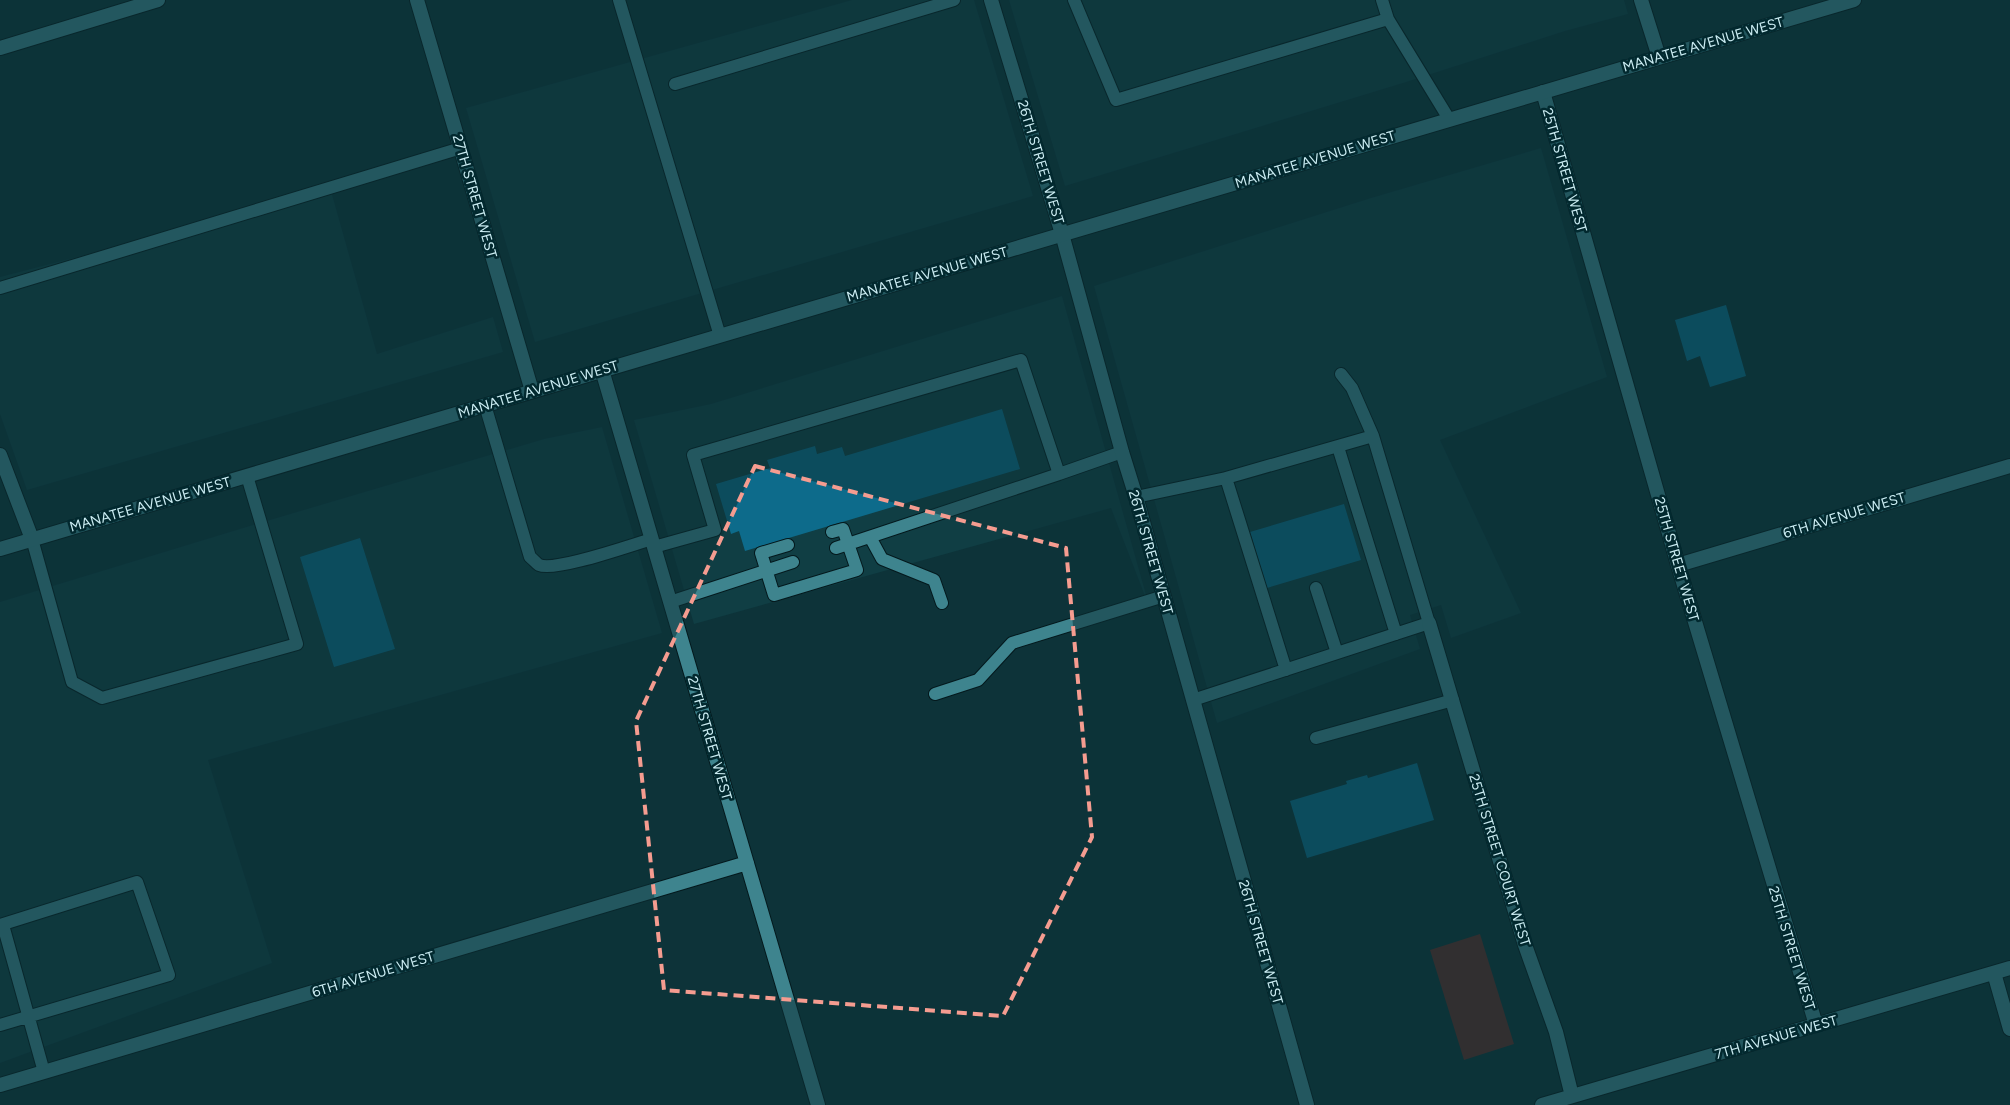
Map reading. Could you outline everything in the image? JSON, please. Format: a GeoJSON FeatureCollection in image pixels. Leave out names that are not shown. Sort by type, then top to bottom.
{"type":"FeatureCollection","features":[{"type":"Feature","properties":{"kind":"street"},"geometry":{"type":"LineString","coordinates":[[0,48],[158,0]]}},
{"type":"Feature","properties":{"kind":"street","name":"27TH STREET WEST"},"geometry":{"type":"LineString","coordinates":[[417,0],[532,391]]}},
{"type":"Feature","properties":{"kind":"street","name":"26TH STREET WEST"},"geometry":{"type":"LineString","coordinates":[[991,0],[1062,234],[1307,1105]]}},
{"type":"Feature","properties":{"kind":"street"},"geometry":{"type":"LineString","coordinates":[[1641,0],[1659,58]]}},
{"type":"Feature","properties":{"kind":"street","name":"MANATEE AVENUE WEST"},"geometry":{"type":"LineString","coordinates":[[0,549],[1854,0]]}},
{"type":"Feature","properties":{"kind":"street","name":"25TH STREET WEST"},"geometry":{"type":"LineString","coordinates":[[1543,92],[1678,565],[1816,1026]]}},
{"type":"Feature","properties":{"kind":"street","name":"27TH STREET WEST"},"geometry":{"type":"LineString","coordinates":[[602,370],[818,1105]]}},
{"type":"Feature","properties":{"kind":"street"},"geometry":{"type":"LineString","coordinates":[[0,455],[32,539]]}},
{"type":"Feature","properties":{"kind":"street","name":"6TH AVENUE WEST"},"geometry":{"type":"LineString","coordinates":[[1678,565],[2010,466]]}},
{"type":"Feature","properties":{"kind":"street","name":"25TH STREET COURT WEST"},"geometry":{"type":"LineString","coordinates":[[1429,623],[1525,945],[1556,1032],[1572,1096]]}},
{"type":"Feature","properties":{"kind":"street","name":"6TH AVENUE WEST"},"geometry":{"type":"LineString","coordinates":[[0,1085],[747,863]]}},
{"type":"Feature","properties":{"kind":"street","name":"7TH AVENUE WEST"},"geometry":{"type":"LineString","coordinates":[[1542,1105],[2010,968]]}},
{"type":"Feature","properties":{"kind":"street"},"geometry":{"type":"LineString","coordinates":[[1994,973],[2010,1029]]}},
{"type":"Feature","properties":{"kind":"lane"},"geometry":{"type":"LineString","coordinates":[[619,0],[720,336]]}},
{"type":"Feature","properties":{"kind":"lane"},"geometry":{"type":"LineString","coordinates":[[675,84],[954,0]]}},
{"type":"Feature","properties":{"kind":"lane"},"geometry":{"type":"LineString","coordinates":[[1074,0],[1116,100],[1388,20]]}},
{"type":"Feature","properties":{"kind":"lane"},"geometry":{"type":"LineString","coordinates":[[1382,0],[1388,20],[1449,119]]}},
{"type":"Feature","properties":{"kind":"lane"},"geometry":{"type":"LineString","coordinates":[[0,288],[461,148]]}},
{"type":"Feature","properties":{"kind":"lane"},"geometry":{"type":"LineString","coordinates":[[485,405],[530,557],[538,564],[549,566],[715,530],[693,455],[1022,360],[1059,474]]}},
{"type":"Feature","properties":{"kind":"lane"},"geometry":{"type":"LineString","coordinates":[[1193,700],[1429,623],[1373,436],[1352,388],[1341,374]]}},
{"type":"Feature","properties":{"kind":"lane"},"geometry":{"type":"LineString","coordinates":[[1136,497],[1226,478],[1373,436]]}},
{"type":"Feature","properties":{"kind":"lane"},"geometry":{"type":"LineString","coordinates":[[1338,447],[1396,634]]}},
{"type":"Feature","properties":{"kind":"lane"},"geometry":{"type":"LineString","coordinates":[[842,546],[1122,452]]}},
{"type":"Feature","properties":{"kind":"lane"},"geometry":{"type":"LineString","coordinates":[[32,539],[72,682],[102,698],[297,644],[247,476]]}},
{"type":"Feature","properties":{"kind":"lane"},"geometry":{"type":"LineString","coordinates":[[1226,478],[1286,670]]}},
{"type":"Feature","properties":{"kind":"lane"},"geometry":{"type":"LineString","coordinates":[[788,545],[760,552],[774,594],[857,570],[842,546],[843,529],[832,532]]}},
{"type":"Feature","properties":{"kind":"lane"},"geometry":{"type":"LineString","coordinates":[[870,537],[882,559],[934,580],[942,603]]}},
{"type":"Feature","properties":{"kind":"lane"},"geometry":{"type":"LineString","coordinates":[[670,602],[793,562]]}},
{"type":"Feature","properties":{"kind":"lane"},"geometry":{"type":"LineString","coordinates":[[1316,588],[1337,653]]}},
{"type":"Feature","properties":{"kind":"lane"},"geometry":{"type":"LineString","coordinates":[[935,694],[978,680],[1012,642],[1164,596]]}},
{"type":"Feature","properties":{"kind":"lane"},"geometry":{"type":"LineString","coordinates":[[1316,738],[1452,700]]}},
{"type":"Feature","properties":{"kind":"lane"},"geometry":{"type":"LineString","coordinates":[[0,1025],[30,1016],[169,975],[137,882],[1,925],[30,1016],[44,1072]]}},
{"type":"Feature","properties":{"kind":"highlighted area"},"geometry":{"type":"Polygon","coordinates":[[[755,466],[1066,548],[1092,837],[1003,1016],[664,990],[636,721],[755,466]]]}},
{"type":"Feature","properties":{"kind":"shaded area"},"geometry":{"type":"Polygon","coordinates":[[[852,0],[974,0],[1033,196],[535,342],[466,108],[852,0]]]}},
{"type":"Feature","properties":{"kind":"shaded area"},"geometry":{"type":"Polygon","coordinates":[[[1009,0],[1624,0],[1628,14],[1565,31],[1403,83],[1065,186],[1009,0]]]}},
{"type":"Feature","properties":{"kind":"shaded area"},"geometry":{"type":"Polygon","coordinates":[[[1541,148],[1607,377],[1440,440],[1521,613],[1451,638],[1441,605],[1410,615],[1420,649],[1217,723],[1094,286],[1371,198],[1541,148]]]}},
{"type":"Feature","properties":{"kind":"shaded area"},"geometry":{"type":"Polygon","coordinates":[[[331,191],[377,354],[493,317],[503,352],[27,490],[0,414],[0,277],[331,191]]]}},
{"type":"Feature","properties":{"kind":"shaded area"},"geometry":{"type":"Polygon","coordinates":[[[1062,296],[1150,609],[1111,508],[694,624],[634,420],[711,404],[1062,296]]]}},
{"type":"Feature","properties":{"kind":"shaded area"},"geometry":{"type":"Polygon","coordinates":[[[602,427],[662,633],[208,760],[272,963],[0,1063],[0,602],[544,439],[602,427]]]}},
{"type":"Feature","properties":{"kind":"shaded area"},"geometry":{"type":"Polygon","coordinates":[[[1480,934],[1514,1044],[1464,1060],[1430,950],[1480,934]]]}},
{"type":"Feature","properties":{"kind":"building"},"geometry":{"type":"Polygon","coordinates":[[[1726,305],[1746,376],[1710,387],[1700,356],[1687,361],[1675,320],[1726,305]]]}},
{"type":"Feature","properties":{"kind":"building"},"geometry":{"type":"Polygon","coordinates":[[[1002,409],[1020,469],[745,551],[739,531],[731,534],[716,484],[770,468],[767,460],[815,446],[817,454],[842,447],[845,456],[1002,409]]]}},
{"type":"Feature","properties":{"kind":"building"},"geometry":{"type":"Polygon","coordinates":[[[1344,504],[1361,560],[1267,588],[1250,532],[1344,504]]]}},
{"type":"Feature","properties":{"kind":"building"},"geometry":{"type":"Polygon","coordinates":[[[360,538],[395,649],[334,667],[300,557],[360,538]]]}},
{"type":"Feature","properties":{"kind":"building"},"geometry":{"type":"Polygon","coordinates":[[[1417,763],[1434,820],[1307,858],[1290,801],[1347,784],[1346,781],[1367,775],[1368,778],[1417,763]]]}}]}
